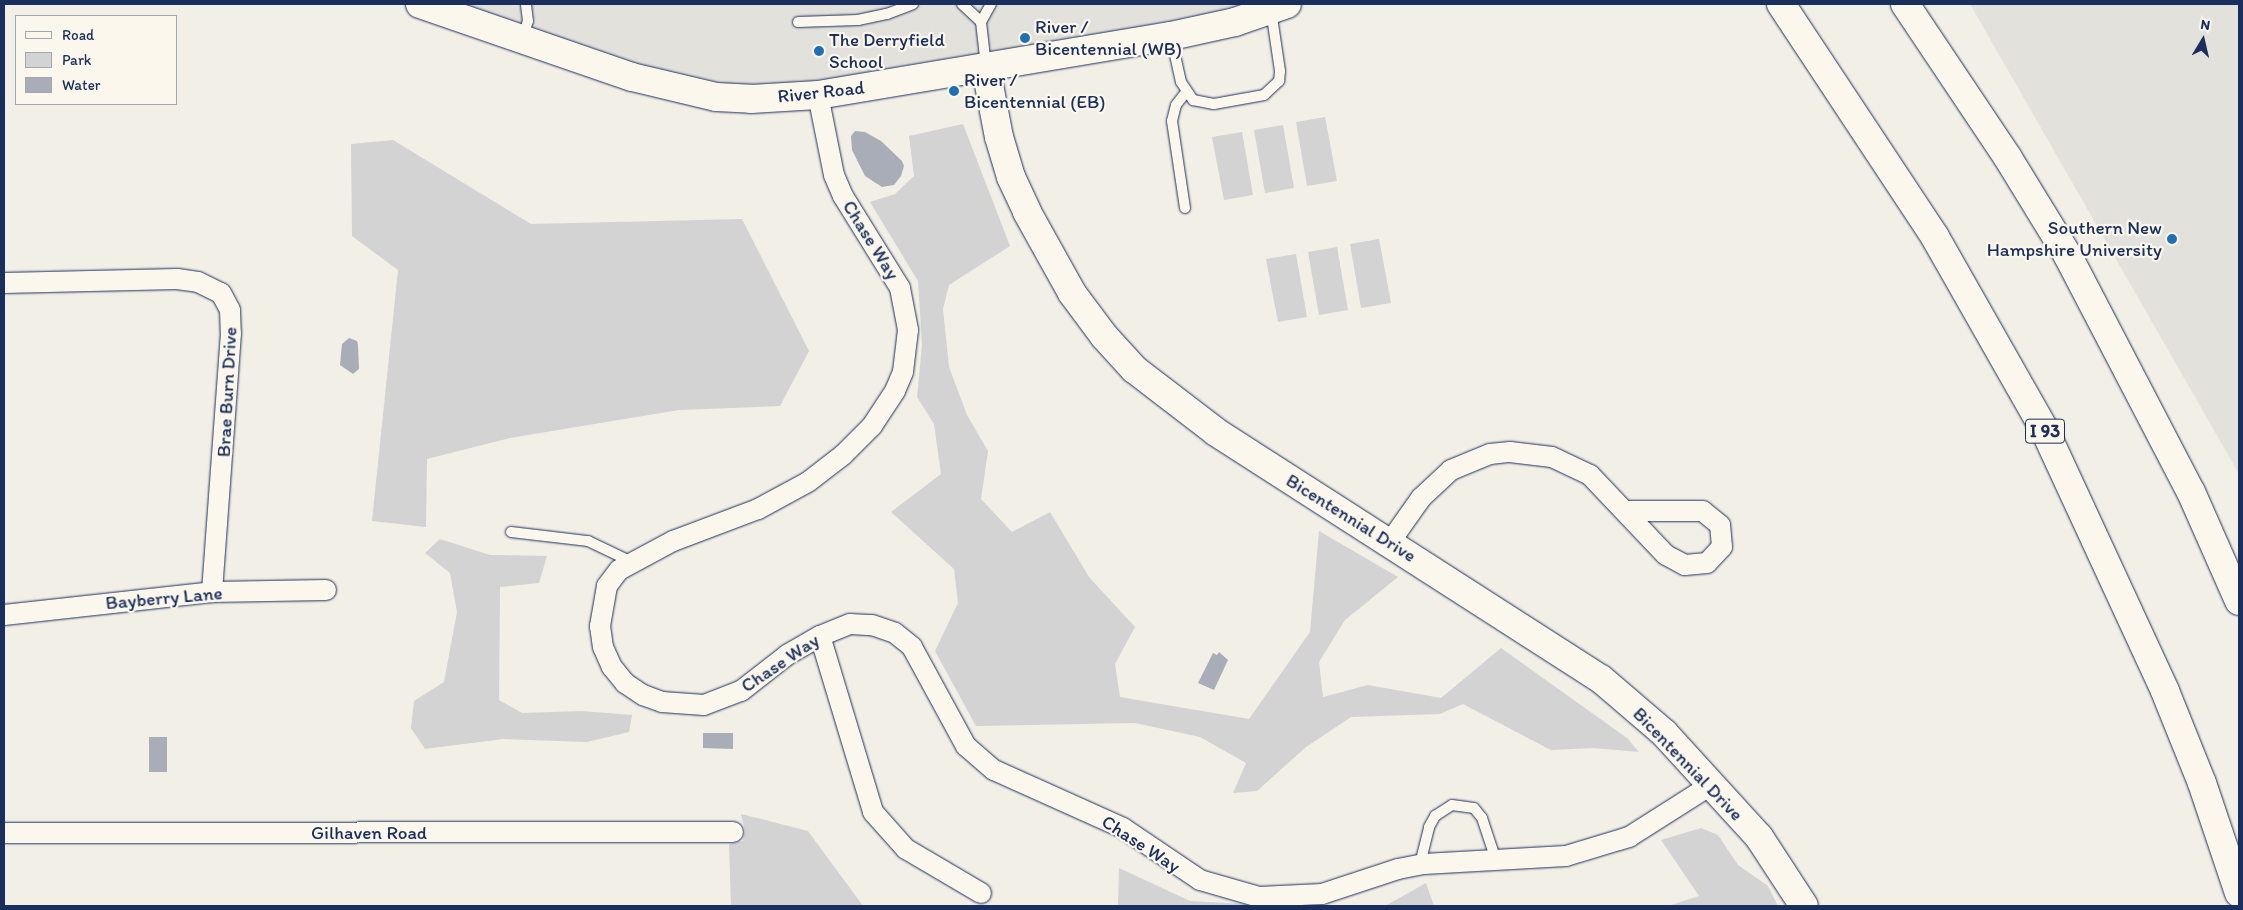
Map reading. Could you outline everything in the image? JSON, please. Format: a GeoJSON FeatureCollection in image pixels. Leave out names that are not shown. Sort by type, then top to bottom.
{"type":"FeatureCollection","features":[{"type":"Feature","properties":{"kind":"main road","name":"River Road"},"geometry":{"type":"LineString","coordinates":[[420,4],[522,41],[632,77],[716,97],[818,95],[986,69],[1171,36],[1279,7]]}},
{"type":"Feature","properties":{"kind":"main road","name":"I 93"},"geometry":{"type":"LineString","coordinates":[[1780,4],[1935,237],[2045,431],[2165,691],[2202,783],[2239,893]]}},
{"type":"Feature","properties":{"kind":"main road"},"geometry":{"type":"LineString","coordinates":[[1905,4],[2068,256],[2192,492],[2239,602]]}},
{"type":"Feature","properties":{"kind":"main road","name":"Bicentennial Drive"},"geometry":{"type":"LineString","coordinates":[[986,69],[999,137],[1011,177],[1048,254],[1104,336],[1134,368],[1193,416],[1601,679],[1664,733],[1711,785],[1758,838],[1804,906]]}},
{"type":"Feature","properties":{"kind":"street","name":"Chase Way"},"geometry":{"type":"LineString","coordinates":[[818,95],[834,175],[844,196],[891,270],[902,295],[908,330],[908,351],[895,391],[872,426],[843,455],[808,482],[758,509],[630,561],[607,586],[600,626],[603,647],[612,667],[625,683],[642,695],[683,705],[724,700],[820,636],[850,624],[872,624],[895,633],[912,647],[923,663],[966,746],[994,770],[1123,828],[1181,870],[1206,882],[1258,897],[1300,897],[1322,894],[1420,864],[1566,856],[1607,846],[1629,838],[1711,785]]}},
{"type":"Feature","properties":{"kind":"street","name":"Brae Burn Drive"},"geometry":{"type":"LineString","coordinates":[[4,283],[177,279],[198,282],[221,294],[230,310],[231,333],[212,592]]}},
{"type":"Feature","properties":{"kind":"street"},"geometry":{"type":"LineString","coordinates":[[1390,542],[1435,483],[1469,461],[1490,454],[1531,453],[1571,465],[1590,475],[1627,511]]}},
{"type":"Feature","properties":{"kind":"street","name":"Bayberry Lane"},"geometry":{"type":"LineString","coordinates":[[4,614],[212,592],[326,590]]}},
{"type":"Feature","properties":{"kind":"street"},"geometry":{"type":"LineString","coordinates":[[820,636],[873,812],[906,849],[981,893]]}},
{"type":"Feature","properties":{"kind":"street","name":"Gilhaven Road"},"geometry":{"type":"LineString","coordinates":[[4,833],[733,832]]}},
{"type":"Feature","properties":{"kind":"lane"},"geometry":{"type":"LineString","coordinates":[[522,41],[528,21],[526,4]]}},
{"type":"Feature","properties":{"kind":"lane"},"geometry":{"type":"LineString","coordinates":[[798,22],[858,20],[887,14],[912,4]]}},
{"type":"Feature","properties":{"kind":"lane"},"geometry":{"type":"LineString","coordinates":[[962,4],[981,22]]}},
{"type":"Feature","properties":{"kind":"lane"},"geometry":{"type":"LineString","coordinates":[[986,69],[981,22],[991,4]]}},
{"type":"Feature","properties":{"kind":"lane"},"geometry":{"type":"LineString","coordinates":[[1171,36],[1181,82],[1193,100],[1214,104],[1264,95],[1273,90],[1280,71],[1279,7]]}},
{"type":"Feature","properties":{"kind":"lane"},"geometry":{"type":"LineString","coordinates":[[1185,208],[1172,121],[1176,106],[1186,92]]}},
{"type":"Feature","properties":{"kind":"lane"},"geometry":{"type":"LineString","coordinates":[[511,532],[588,541],[630,561]]}},
{"type":"Feature","properties":{"kind":"lane"},"geometry":{"type":"LineString","coordinates":[[1420,864],[1429,827],[1435,816],[1452,805],[1474,808],[1482,818],[1496,860]]}},
{"type":"Feature","properties":{"kind":"shaded area","name":"The Derryfield School"},"geometry":{"type":"Polygon","coordinates":[[[420,4],[1287,4],[751,99],[420,4]]]}},
{"type":"Feature","properties":{"kind":"shaded area","name":"Southern New Hampshire University"},"geometry":{"type":"Polygon","coordinates":[[[1970,4],[2239,4],[2239,474],[1970,4]]]}},
{"type":"Feature","properties":{"kind":"green space"},"geometry":{"type":"Polygon","coordinates":[[[1325,117],[1337,181],[1307,186],[1296,122],[1325,117]]]}},
{"type":"Feature","properties":{"kind":"green space"},"geometry":{"type":"Polygon","coordinates":[[[963,124],[1010,246],[949,285],[943,309],[949,367],[967,415],[988,451],[981,499],[1012,532],[1050,512],[1089,577],[1135,627],[1115,664],[1120,697],[1249,719],[1310,632],[1319,531],[1398,577],[1345,620],[1319,662],[1323,697],[1368,685],[1441,698],[1501,648],[1627,738],[1639,752],[1594,748],[1551,750],[1463,704],[1440,714],[1351,717],[1306,747],[1257,791],[1233,793],[1246,763],[1200,737],[1135,723],[976,726],[935,651],[958,603],[954,569],[891,512],[941,474],[934,424],[917,397],[922,345],[918,281],[870,202],[895,194],[914,176],[909,136],[963,124]]]}},
{"type":"Feature","properties":{"kind":"green space"},"geometry":{"type":"Polygon","coordinates":[[[1283,125],[1294,188],[1265,193],[1254,130],[1283,125]]]}},
{"type":"Feature","properties":{"kind":"green space"},"geometry":{"type":"Polygon","coordinates":[[[1242,132],[1253,195],[1224,200],[1212,137],[1242,132]]]}},
{"type":"Feature","properties":{"kind":"green space"},"geometry":{"type":"Polygon","coordinates":[[[393,140],[531,224],[742,219],[809,351],[780,406],[679,410],[510,438],[427,459],[426,527],[372,521],[398,270],[352,236],[351,144],[393,140]]]}},
{"type":"Feature","properties":{"kind":"green space"},"geometry":{"type":"Polygon","coordinates":[[[1379,239],[1391,303],[1361,308],[1350,244],[1379,239]]]}},
{"type":"Feature","properties":{"kind":"green space"},"geometry":{"type":"Polygon","coordinates":[[[1337,247],[1348,310],[1319,315],[1308,252],[1337,247]]]}},
{"type":"Feature","properties":{"kind":"green space"},"geometry":{"type":"Polygon","coordinates":[[[1296,254],[1307,317],[1278,322],[1266,259],[1296,254]]]}},
{"type":"Feature","properties":{"kind":"green space"},"geometry":{"type":"Polygon","coordinates":[[[440,539],[490,555],[547,556],[539,583],[500,587],[499,700],[522,713],[582,711],[632,715],[629,732],[587,742],[503,739],[425,749],[411,728],[414,701],[444,682],[457,612],[450,573],[425,553],[440,539]]]}},
{"type":"Feature","properties":{"kind":"green space"},"geometry":{"type":"Polygon","coordinates":[[[741,814],[808,831],[863,906],[731,906],[729,844],[743,841],[745,831],[741,814]]]}},
{"type":"Feature","properties":{"kind":"green space"},"geometry":{"type":"Polygon","coordinates":[[[1701,828],[1718,835],[1738,865],[1768,886],[1778,906],[1668,906],[1699,896],[1661,840],[1701,828]]]}},
{"type":"Feature","properties":{"kind":"green space"},"geometry":{"type":"Polygon","coordinates":[[[1119,868],[1190,901],[1280,906],[1118,906],[1119,868]]]}},
{"type":"Feature","properties":{"kind":"green space"},"geometry":{"type":"Polygon","coordinates":[[[1426,883],[1434,906],[1385,906],[1426,883]]]}},
{"type":"Feature","properties":{"kind":"water"},"geometry":{"type":"Polygon","coordinates":[[[855,131],[865,132],[881,141],[902,161],[904,166],[901,176],[894,185],[882,187],[865,176],[852,150],[851,136],[855,131]]]}},
{"type":"Feature","properties":{"kind":"water"},"geometry":{"type":"Polygon","coordinates":[[[349,338],[357,341],[358,345],[359,369],[353,374],[340,365],[342,344],[349,338]]]}},
{"type":"Feature","properties":{"kind":"water"},"geometry":{"type":"Polygon","coordinates":[[[1219,652],[1228,660],[1214,690],[1198,683],[1213,653],[1217,655],[1219,652]]]}},
{"type":"Feature","properties":{"kind":"water"},"geometry":{"type":"Polygon","coordinates":[[[703,733],[733,733],[733,749],[703,748],[703,733]]]}},
{"type":"Feature","properties":{"kind":"water"},"geometry":{"type":"Polygon","coordinates":[[[149,737],[167,737],[167,772],[149,772],[149,737]]]}},
{"type":"Feature","properties":{"kind":"place","name":"River / Bicentennial (WB)"},"geometry":{"type":"Point","coordinates":[1025,38]}},
{"type":"Feature","properties":{"kind":"place","name":"The Derryfield School"},"geometry":{"type":"Point","coordinates":[819,51]}},
{"type":"Feature","properties":{"kind":"place","name":"River / Bicentennial (EB)"},"geometry":{"type":"Point","coordinates":[954,91]}},
{"type":"Feature","properties":{"kind":"place","name":"Southern New Hampshire University"},"geometry":{"type":"Point","coordinates":[2172,239]}}]}
